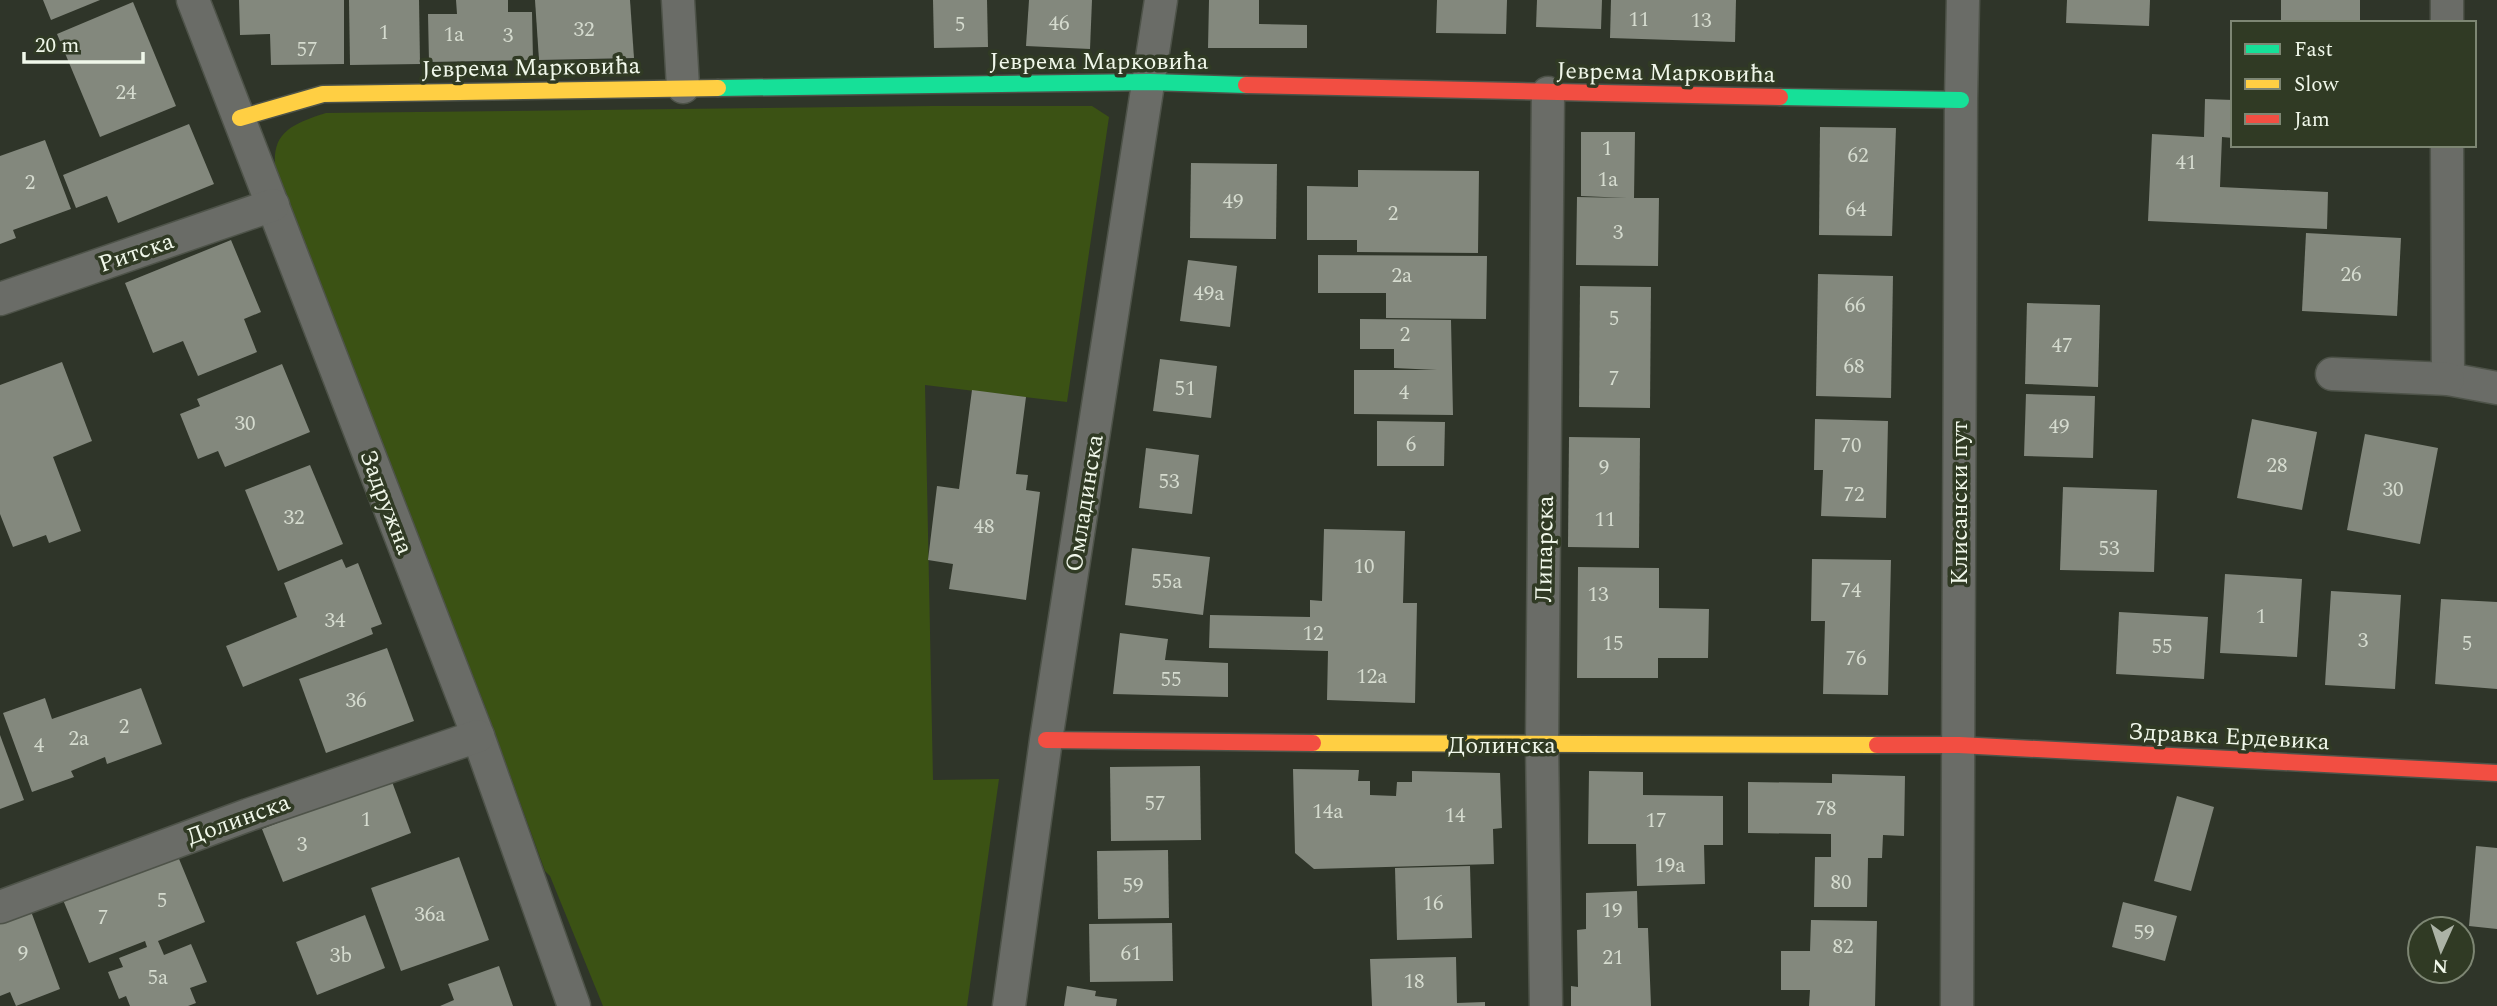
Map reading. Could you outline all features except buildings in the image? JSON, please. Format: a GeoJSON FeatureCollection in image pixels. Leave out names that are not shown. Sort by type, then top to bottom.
{"type":"FeatureCollection","features":[{"type":"Feature","properties":{"kind":"street","name":"Задружна"},"geometry":{"type":"LineString","coordinates":[[193,0],[478,736],[574,1006]]}},
{"type":"Feature","properties":{"kind":"street"},"geometry":{"type":"LineString","coordinates":[[678,0],[682,88]]}},
{"type":"Feature","properties":{"kind":"street","name":"Омладинска"},"geometry":{"type":"LineString","coordinates":[[1009,1006],[1046,740],[1161,0]]}},
{"type":"Feature","properties":{"kind":"street","name":"Клисански пут"},"geometry":{"type":"LineString","coordinates":[[1957,1006],[1963,0]]}},
{"type":"Feature","properties":{"kind":"street"},"geometry":{"type":"LineString","coordinates":[[2447,0],[2447,21]]}},
{"type":"Feature","properties":{"kind":"street","name":"Јеврема Марковића"},"geometry":{"type":"LineString","coordinates":[[240,118],[323,94],[1150,82],[1548,93],[1961,100]]}},
{"type":"Feature","properties":{"kind":"street","name":"Липарска"},"geometry":{"type":"LineString","coordinates":[[1546,1006],[1542,745],[1548,93]]}},
{"type":"Feature","properties":{"kind":"street"},"geometry":{"type":"LineString","coordinates":[[2447,147],[2448,379]]}},
{"type":"Feature","properties":{"kind":"street","name":"Ритска"},"geometry":{"type":"LineString","coordinates":[[0,299],[273,205]]}},
{"type":"Feature","properties":{"kind":"street"},"geometry":{"type":"LineString","coordinates":[[2332,374],[2448,379],[2497,387]]}},
{"type":"Feature","properties":{"kind":"street","name":"Долинска"},"geometry":{"type":"LineString","coordinates":[[0,907],[248,815],[478,736]]}},
{"type":"Feature","properties":{"kind":"street","name":"Долинска"},"geometry":{"type":"LineString","coordinates":[[1046,740],[1542,745],[1959,745]]}},
{"type":"Feature","properties":{"kind":"street","name":"Здравка Ердевика"},"geometry":{"type":"LineString","coordinates":[[1959,745],[2497,773]]}},
{"type":"Feature","properties":{"kind":"green space"},"geometry":{"type":"Polygon","coordinates":[[[1092,106],[1109,117],[1067,402],[925,385],[933,780],[999,779],[967,1006],[603,1006],[550,876],[545,871],[483,701],[278,186],[275,170],[277,146],[288,130],[326,113],[1092,106]]]}},
{"type":"Feature","properties":{"kind":"traffic: fast"},"geometry":{"type":"LineString","coordinates":[[718,88],[1150,82],[1246,85]]}},
{"type":"Feature","properties":{"kind":"traffic: fast"},"geometry":{"type":"LineString","coordinates":[[1780,97],[1961,100]]}},
{"type":"Feature","properties":{"kind":"traffic: slow"},"geometry":{"type":"LineString","coordinates":[[240,118],[323,94],[718,88]]}},
{"type":"Feature","properties":{"kind":"traffic: slow"},"geometry":{"type":"LineString","coordinates":[[1313,743],[1877,745]]}},
{"type":"Feature","properties":{"kind":"traffic: jam"},"geometry":{"type":"LineString","coordinates":[[1246,85],[1780,97]]}},
{"type":"Feature","properties":{"kind":"traffic: jam"},"geometry":{"type":"LineString","coordinates":[[1046,740],[1313,743]]}},
{"type":"Feature","properties":{"kind":"traffic: jam"},"geometry":{"type":"LineString","coordinates":[[1877,745],[1959,745],[2497,773]]}}]}
